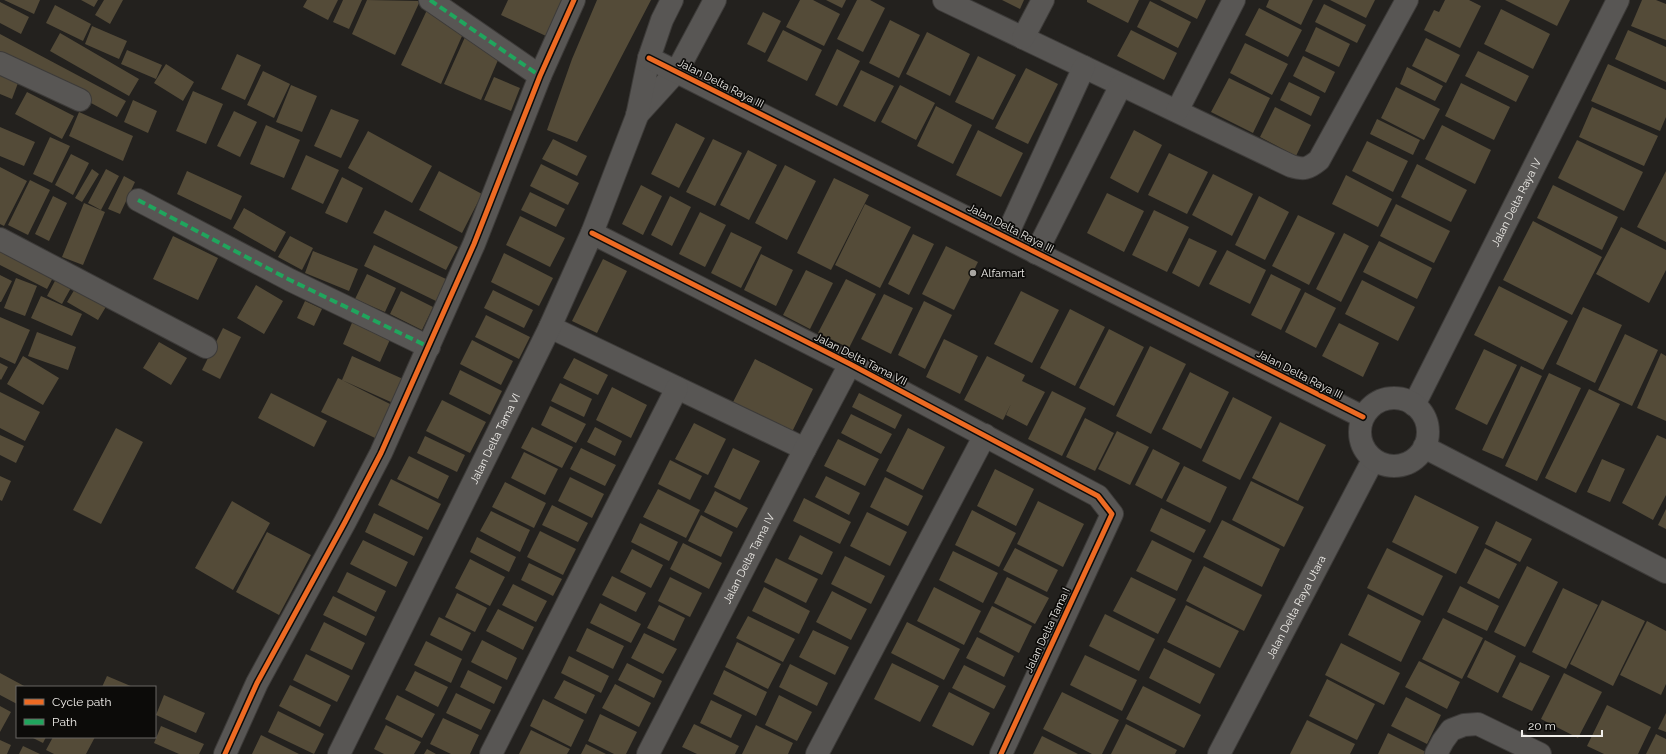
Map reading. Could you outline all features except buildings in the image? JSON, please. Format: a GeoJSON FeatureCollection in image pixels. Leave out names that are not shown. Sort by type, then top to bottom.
{"type":"FeatureCollection","features":[{"type":"Feature","properties":{"kind":"street"},"geometry":{"type":"LineString","coordinates":[[430,0],[540,76]]}},
{"type":"Feature","properties":{"kind":"street"},"geometry":{"type":"LineString","coordinates":[[225,754],[257,683],[378,460],[474,244],[540,76],[574,0]]}},
{"type":"Feature","properties":{"kind":"street","name":"Jalan Delta Tama VI"},"geometry":{"type":"LineString","coordinates":[[339,754],[550,327],[592,233],[636,116],[649,58],[662,20],[672,0]]}},
{"type":"Feature","properties":{"kind":"street","name":"Jalan Delta Tama VI"},"geometry":{"type":"LineString","coordinates":[[636,116],[677,71],[715,0]]}},
{"type":"Feature","properties":{"kind":"street"},"geometry":{"type":"LineString","coordinates":[[944,0],[1300,169],[1310,168],[1318,160],[1407,0]]}},
{"type":"Feature","properties":{"kind":"street"},"geometry":{"type":"LineString","coordinates":[[1023,38],[1043,0]]}},
{"type":"Feature","properties":{"kind":"street"},"geometry":{"type":"LineString","coordinates":[[1177,111],[1234,0]]}},
{"type":"Feature","properties":{"kind":"street","name":"Jalan Delta Raya IV"},"geometry":{"type":"LineString","coordinates":[[1414,404],[1618,0]]}},
{"type":"Feature","properties":{"kind":"street","name":"Jalan Delta Raya III"},"geometry":{"type":"LineString","coordinates":[[649,58],[1363,417]]}},
{"type":"Feature","properties":{"kind":"street"},"geometry":{"type":"LineString","coordinates":[[0,63],[80,100]]}},
{"type":"Feature","properties":{"kind":"street"},"geometry":{"type":"LineString","coordinates":[[1006,238],[1084,67]]}},
{"type":"Feature","properties":{"kind":"street"},"geometry":{"type":"LineString","coordinates":[[1036,253],[1122,85]]}},
{"type":"Feature","properties":{"kind":"street"},"geometry":{"type":"LineString","coordinates":[[138,200],[290,280],[429,347]]}},
{"type":"Feature","properties":{"kind":"street","name":"Jalan Delta Tama VII"},"geometry":{"type":"LineString","coordinates":[[592,233],[850,364],[1098,496],[1112,514]]}},
{"type":"Feature","properties":{"kind":"street"},"geometry":{"type":"LineString","coordinates":[[0,239],[206,347]]}},
{"type":"Feature","properties":{"kind":"street"},"geometry":{"type":"LineString","coordinates":[[550,327],[804,449]]}},
{"type":"Feature","properties":{"kind":"street","name":"Jalan Delta Tama IV"},"geometry":{"type":"LineString","coordinates":[[648,754],[804,449],[850,364]]}},
{"type":"Feature","properties":{"kind":"street"},"geometry":{"type":"LineString","coordinates":[[491,754],[677,388]]}},
{"type":"Feature","properties":{"kind":"street"},"geometry":{"type":"LineString","coordinates":[[1391,398],[1403,399],[1414,404],[1422,413],[1426,424],[1427,436],[1424,447],[1417,457],[1407,463],[1396,466],[1384,465],[1373,460],[1360,440],[1360,428],[1363,417],[1370,408],[1380,401],[1391,398]]}},
{"type":"Feature","properties":{"kind":"street"},"geometry":{"type":"LineString","coordinates":[[817,754],[985,435]]}},
{"type":"Feature","properties":{"kind":"street"},"geometry":{"type":"LineString","coordinates":[[1424,447],[1666,572]]}},
{"type":"Feature","properties":{"kind":"street","name":"Jalan Delta Raya Utara"},"geometry":{"type":"LineString","coordinates":[[1219,754],[1373,460]]}},
{"type":"Feature","properties":{"kind":"street","name":"Jalan Delta Tama I"},"geometry":{"type":"LineString","coordinates":[[1000,754],[1112,514]]}},
{"type":"Feature","properties":{"kind":"street"},"geometry":{"type":"LineString","coordinates":[[1436,754],[1451,730],[1464,725],[1478,724],[1540,754]]}},
{"type":"Feature","properties":{"kind":"marked path"},"geometry":{"type":"LineString","coordinates":[[430,0],[540,76]]}},
{"type":"Feature","properties":{"kind":"marked path"},"geometry":{"type":"LineString","coordinates":[[138,200],[290,280],[429,347]]}},
{"type":"Feature","properties":{"kind":"cycle path"},"geometry":{"type":"LineString","coordinates":[[225,754],[257,683],[381,453],[474,244],[540,76],[574,0]]}},
{"type":"Feature","properties":{"kind":"cycle path"},"geometry":{"type":"LineString","coordinates":[[649,58],[1363,417]]}},
{"type":"Feature","properties":{"kind":"cycle path"},"geometry":{"type":"LineString","coordinates":[[592,233],[850,364],[1098,496],[1112,514],[1001,754]]}},
{"type":"Feature","properties":{"kind":"place","name":"Alfamart"},"geometry":{"type":"Point","coordinates":[973,273]}}]}
